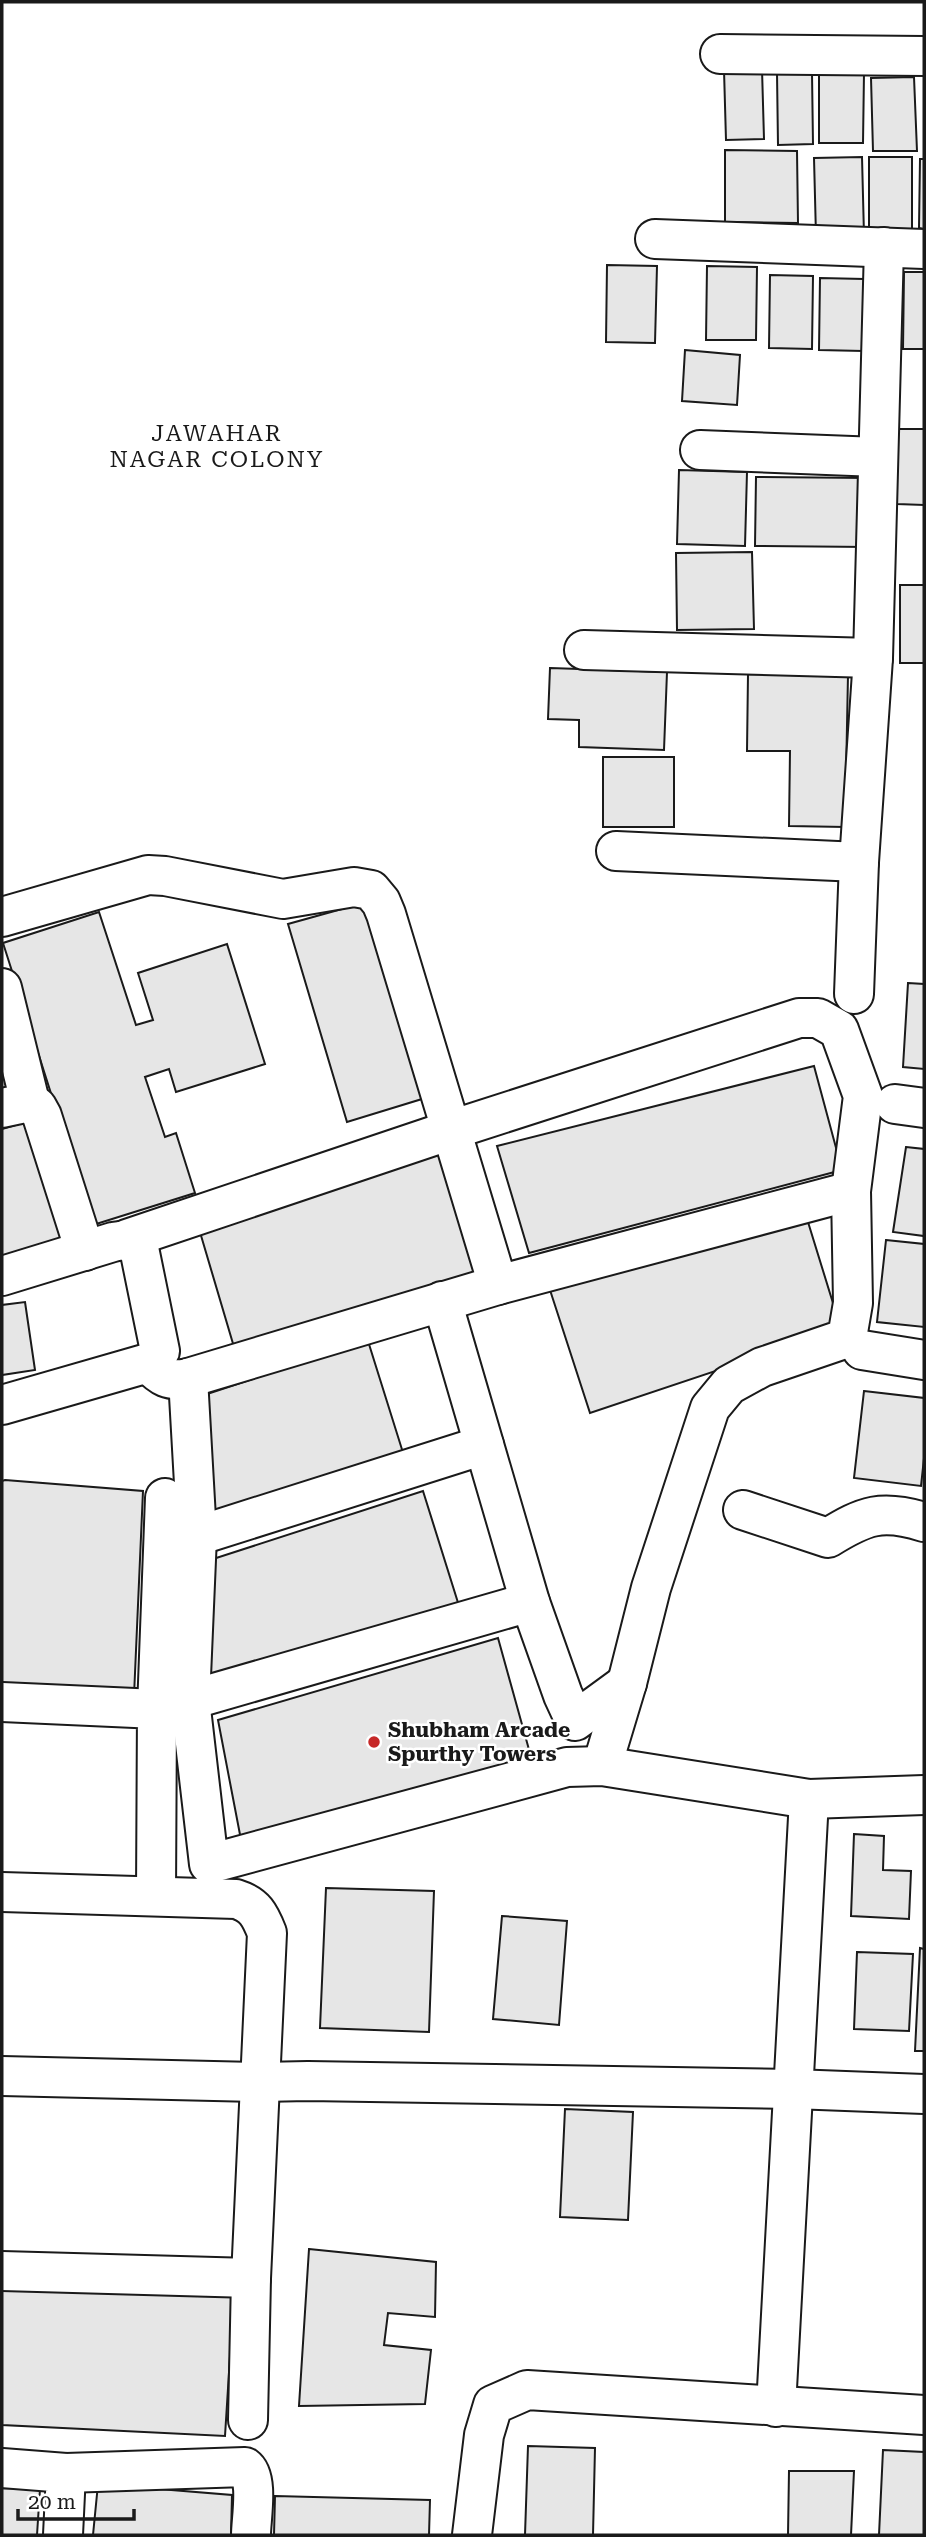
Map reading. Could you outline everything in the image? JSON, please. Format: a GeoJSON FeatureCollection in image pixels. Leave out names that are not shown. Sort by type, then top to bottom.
{"type":"FeatureCollection","features":[{"type":"Feature","properties":{"kind":"street"},"geometry":{"type":"LineString","coordinates":[[720,54],[924,57]]}},
{"type":"Feature","properties":{"kind":"street"},"geometry":{"type":"LineString","coordinates":[[655,240],[924,248]]}},
{"type":"Feature","properties":{"kind":"street"},"geometry":{"type":"LineString","coordinates":[[854,994],[859,862],[873,658],[884,247]]}},
{"type":"Feature","properties":{"kind":"street"},"geometry":{"type":"LineString","coordinates":[[700,450],[878,457]]}},
{"type":"Feature","properties":{"kind":"street"},"geometry":{"type":"LineString","coordinates":[[584,650],[873,658]]}},
{"type":"Feature","properties":{"kind":"street"},"geometry":{"type":"LineString","coordinates":[[616,851],[859,862]]}},
{"type":"Feature","properties":{"kind":"street"},"geometry":{"type":"LineString","coordinates":[[2,917],[148,875],[165,876],[283,900],[354,887],[371,890],[381,902],[386,914],[498,1285]]}},
{"type":"Feature","properties":{"kind":"street"},"geometry":{"type":"LineString","coordinates":[[2,988],[16,1105],[37,1107],[42,1116],[85,1251]]}},
{"type":"Feature","properties":{"kind":"street"},"geometry":{"type":"LineString","coordinates":[[2,1276],[127,1239],[451,1130],[799,1018],[818,1018],[839,1030],[863,1096],[851,1191],[853,1303],[847,1338],[762,1367],[729,1385],[710,1408],[651,1588],[627,1683],[593,1767]]}},
{"type":"Feature","properties":{"kind":"street"},"geometry":{"type":"LineString","coordinates":[[148,1363],[160,1376],[175,1380],[188,1378],[498,1285],[851,1191]]}},
{"type":"Feature","properties":{"kind":"street"},"geometry":{"type":"LineString","coordinates":[[2,1405],[148,1363],[156,1357],[160,1351],[139,1248],[127,1239]]}},
{"type":"Feature","properties":{"kind":"street"},"geometry":{"type":"LineString","coordinates":[[442,1301],[530,1602],[563,1695],[585,1714],[593,1767]]}},
{"type":"Feature","properties":{"kind":"street"},"geometry":{"type":"LineString","coordinates":[[862,1350],[924,1360]]}},
{"type":"Feature","properties":{"kind":"street"},"geometry":{"type":"LineString","coordinates":[[156,1896],[174,1704],[197,1536],[188,1378]]}},
{"type":"Feature","properties":{"kind":"street"},"geometry":{"type":"LineString","coordinates":[[197,1536],[484,1445]]}},
{"type":"Feature","properties":{"kind":"street"},"geometry":{"type":"LineString","coordinates":[[165,1499],[174,1704],[209,1864],[567,1767],[593,1767],[809,1799],[924,1795]]}},
{"type":"Feature","properties":{"kind":"street"},"geometry":{"type":"LineString","coordinates":[[743,1510],[828,1538],[871,1516],[898,1514],[924,1522]]}},
{"type":"Feature","properties":{"kind":"street"},"geometry":{"type":"LineString","coordinates":[[2,1702],[174,1704],[530,1602]]}},
{"type":"Feature","properties":{"kind":"street"},"geometry":{"type":"LineString","coordinates":[[524,1779],[543,1765],[585,1714],[627,1683]]}},
{"type":"Feature","properties":{"kind":"street"},"geometry":{"type":"LineString","coordinates":[[776,2407],[809,1799]]}},
{"type":"Feature","properties":{"kind":"street"},"geometry":{"type":"LineString","coordinates":[[2,1892],[236,1899],[251,1903],[260,1916],[267,1933],[251,2278],[248,2420]]}},
{"type":"Feature","properties":{"kind":"street"},"geometry":{"type":"LineString","coordinates":[[2,2076],[793,2089],[924,2094]]}},
{"type":"Feature","properties":{"kind":"street"},"geometry":{"type":"LineString","coordinates":[[2,2271],[251,2278]]}},
{"type":"Feature","properties":{"kind":"street"},"geometry":{"type":"LineString","coordinates":[[472,2535],[484,2435],[493,2405],[527,2390],[924,2415]]}},
{"type":"Feature","properties":{"kind":"street"},"geometry":{"type":"LineString","coordinates":[[2,2468],[66,2473],[245,2467],[250,2471],[253,2480],[251,2535]]}},
{"type":"Feature","properties":{"kind":"street"},"geometry":{"type":"LineString","coordinates":[[63,2535],[66,2473]]}},
{"type":"Feature","properties":{"kind":"building"},"geometry":{"type":"Polygon","coordinates":[[[762,69],[764,139],[726,140],[724,70],[762,69]]]}},
{"type":"Feature","properties":{"kind":"building"},"geometry":{"type":"Polygon","coordinates":[[[777,73],[812,73],[813,144],[778,145],[777,73]]]}},
{"type":"Feature","properties":{"kind":"building"},"geometry":{"type":"Polygon","coordinates":[[[819,73],[864,73],[863,143],[819,143],[819,73]]]}},
{"type":"Feature","properties":{"kind":"building"},"geometry":{"type":"Polygon","coordinates":[[[914,77],[917,151],[873,151],[871,78],[914,77]]]}},
{"type":"Feature","properties":{"kind":"building"},"geometry":{"type":"Polygon","coordinates":[[[725,150],[797,151],[798,223],[725,222],[725,150]]]}},
{"type":"Feature","properties":{"kind":"building"},"geometry":{"type":"Polygon","coordinates":[[[862,157],[864,235],[816,236],[814,158],[862,157]]]}},
{"type":"Feature","properties":{"kind":"building"},"geometry":{"type":"Polygon","coordinates":[[[869,157],[912,157],[912,235],[869,235],[869,157]]]}},
{"type":"Feature","properties":{"kind":"building"},"geometry":{"type":"Polygon","coordinates":[[[920,159],[924,159],[924,229],[919,228],[920,159]]]}},
{"type":"Feature","properties":{"kind":"building"},"geometry":{"type":"Polygon","coordinates":[[[607,265],[657,266],[655,343],[606,342],[607,265]]]}},
{"type":"Feature","properties":{"kind":"building"},"geometry":{"type":"Polygon","coordinates":[[[707,266],[757,267],[756,340],[706,340],[707,266]]]}},
{"type":"Feature","properties":{"kind":"building"},"geometry":{"type":"Polygon","coordinates":[[[904,272],[924,272],[924,349],[903,349],[904,272]]]}},
{"type":"Feature","properties":{"kind":"building"},"geometry":{"type":"Polygon","coordinates":[[[770,275],[813,276],[812,349],[769,348],[770,275]]]}},
{"type":"Feature","properties":{"kind":"building"},"geometry":{"type":"Polygon","coordinates":[[[820,278],[864,279],[863,351],[819,350],[820,278]]]}},
{"type":"Feature","properties":{"kind":"building"},"geometry":{"type":"Polygon","coordinates":[[[685,350],[740,355],[737,405],[682,401],[685,350]]]}},
{"type":"Feature","properties":{"kind":"building"},"geometry":{"type":"Polygon","coordinates":[[[897,429],[924,429],[924,505],[897,504],[897,429]]]}},
{"type":"Feature","properties":{"kind":"building"},"geometry":{"type":"Polygon","coordinates":[[[679,470],[747,472],[745,546],[677,544],[679,470]]]}},
{"type":"Feature","properties":{"kind":"building"},"geometry":{"type":"Polygon","coordinates":[[[756,477],[868,478],[868,547],[755,546],[756,477]]]}},
{"type":"Feature","properties":{"kind":"building"},"geometry":{"type":"Polygon","coordinates":[[[752,552],[754,629],[677,630],[676,553],[752,552]]]}},
{"type":"Feature","properties":{"kind":"building"},"geometry":{"type":"Polygon","coordinates":[[[900,585],[924,585],[924,663],[900,663],[900,585]]]}},
{"type":"Feature","properties":{"kind":"building"},"geometry":{"type":"Polygon","coordinates":[[[550,668],[667,672],[664,750],[579,747],[579,720],[548,719],[550,668]]]}},
{"type":"Feature","properties":{"kind":"building"},"geometry":{"type":"Polygon","coordinates":[[[748,674],[848,675],[845,827],[789,826],[790,751],[747,751],[748,674]]]}},
{"type":"Feature","properties":{"kind":"building"},"geometry":{"type":"Polygon","coordinates":[[[603,757],[674,757],[674,827],[603,827],[603,757]]]}},
{"type":"Feature","properties":{"kind":"building"},"geometry":{"type":"Polygon","coordinates":[[[367,902],[435,1095],[347,1122],[288,924],[367,902]]]}},
{"type":"Feature","properties":{"kind":"building"},"geometry":{"type":"Polygon","coordinates":[[[99,912],[136,1025],[153,1020],[138,973],[227,944],[265,1064],[176,1092],[169,1069],[145,1077],[165,1137],[176,1133],[195,1193],[93,1225],[3,943],[99,912]]]}},
{"type":"Feature","properties":{"kind":"building"},"geometry":{"type":"Polygon","coordinates":[[[908,983],[924,984],[924,1069],[903,1067],[908,983]]]}},
{"type":"Feature","properties":{"kind":"building"},"geometry":{"type":"Polygon","coordinates":[[[814,1066],[842,1170],[529,1253],[497,1146],[814,1066]]]}},
{"type":"Feature","properties":{"kind":"building"},"geometry":{"type":"Polygon","coordinates":[[[26,1122],[63,1238],[2,1257],[2,1129],[26,1122]]]}},
{"type":"Feature","properties":{"kind":"building"},"geometry":{"type":"Polygon","coordinates":[[[448,1147],[486,1272],[234,1347],[197,1222],[448,1147]]]}},
{"type":"Feature","properties":{"kind":"building"},"geometry":{"type":"Polygon","coordinates":[[[906,1147],[924,1149],[924,1236],[893,1232],[906,1147]]]}},
{"type":"Feature","properties":{"kind":"building"},"geometry":{"type":"Polygon","coordinates":[[[808,1222],[841,1329],[590,1413],[550,1290],[808,1222]]]}},
{"type":"Feature","properties":{"kind":"building"},"geometry":{"type":"Polygon","coordinates":[[[886,1240],[924,1244],[924,1327],[877,1322],[886,1240]]]}},
{"type":"Feature","properties":{"kind":"building"},"geometry":{"type":"Polygon","coordinates":[[[25,1302],[35,1370],[2,1375],[2,1305],[25,1302]]]}},
{"type":"Feature","properties":{"kind":"building"},"geometry":{"type":"Polygon","coordinates":[[[368,1341],[405,1459],[210,1524],[201,1396],[368,1341]]]}},
{"type":"Feature","properties":{"kind":"building"},"geometry":{"type":"Polygon","coordinates":[[[864,1391],[924,1398],[921,1486],[854,1478],[864,1391]]]}},
{"type":"Feature","properties":{"kind":"building"},"geometry":{"type":"Polygon","coordinates":[[[2,1481],[143,1491],[134,1696],[2,1689],[2,1481]]]}},
{"type":"Feature","properties":{"kind":"building"},"geometry":{"type":"Polygon","coordinates":[[[423,1491],[460,1609],[200,1687],[213,1559],[423,1491]]]}},
{"type":"Feature","properties":{"kind":"building","name":"Shubham Arcade Spurthy Towers"},"geometry":{"type":"Polygon","coordinates":[[[498,1638],[533,1764],[242,1845],[218,1720],[498,1638]]]}},
{"type":"Feature","properties":{"kind":"building"},"geometry":{"type":"Polygon","coordinates":[[[854,1834],[884,1836],[883,1870],[911,1871],[909,1919],[851,1916],[854,1834]]]}},
{"type":"Feature","properties":{"kind":"building"},"geometry":{"type":"Polygon","coordinates":[[[326,1888],[434,1891],[429,2032],[320,2028],[326,1888]]]}},
{"type":"Feature","properties":{"kind":"building"},"geometry":{"type":"Polygon","coordinates":[[[502,1916],[567,1921],[559,2025],[493,2019],[502,1916]]]}},
{"type":"Feature","properties":{"kind":"building"},"geometry":{"type":"Polygon","coordinates":[[[920,1948],[924,1949],[924,2051],[915,2051],[920,1948]]]}},
{"type":"Feature","properties":{"kind":"building"},"geometry":{"type":"Polygon","coordinates":[[[857,1952],[913,1954],[909,2031],[854,2029],[857,1952]]]}},
{"type":"Feature","properties":{"kind":"building"},"geometry":{"type":"Polygon","coordinates":[[[565,2109],[633,2112],[628,2220],[560,2217],[565,2109]]]}},
{"type":"Feature","properties":{"kind":"building"},"geometry":{"type":"Polygon","coordinates":[[[309,2249],[436,2262],[435,2317],[388,2313],[384,2345],[431,2350],[425,2404],[299,2406],[309,2249]]]}},
{"type":"Feature","properties":{"kind":"building"},"geometry":{"type":"Polygon","coordinates":[[[2,2282],[234,2293],[225,2436],[2,2425],[2,2282]]]}},
{"type":"Feature","properties":{"kind":"building"},"geometry":{"type":"Polygon","coordinates":[[[528,2446],[595,2448],[593,2535],[525,2535],[528,2446]]]}},
{"type":"Feature","properties":{"kind":"building"},"geometry":{"type":"Polygon","coordinates":[[[883,2450],[924,2452],[924,2535],[879,2535],[883,2450]]]}},
{"type":"Feature","properties":{"kind":"building"},"geometry":{"type":"Polygon","coordinates":[[[789,2471],[854,2471],[851,2535],[788,2535],[789,2471]]]}},
{"type":"Feature","properties":{"kind":"building"},"geometry":{"type":"Polygon","coordinates":[[[98,2484],[232,2495],[231,2535],[93,2535],[98,2484]]]}},
{"type":"Feature","properties":{"kind":"building"},"geometry":{"type":"Polygon","coordinates":[[[2,2488],[40,2489],[37,2535],[2,2535],[2,2488]]]}},
{"type":"Feature","properties":{"kind":"building"},"geometry":{"type":"Polygon","coordinates":[[[275,2496],[430,2500],[429,2535],[274,2535],[275,2496]]]}},
{"type":"Feature","properties":{"kind":"place","name":"Shubham Arcade Spurthy Towers"},"geometry":{"type":"Point","coordinates":[374,1742]}},
{"type":"Feature","properties":{"kind":"district","name":"JAWAHAR NAGAR COLONY"},"geometry":{"type":"Point","coordinates":[217,446]}}]}
